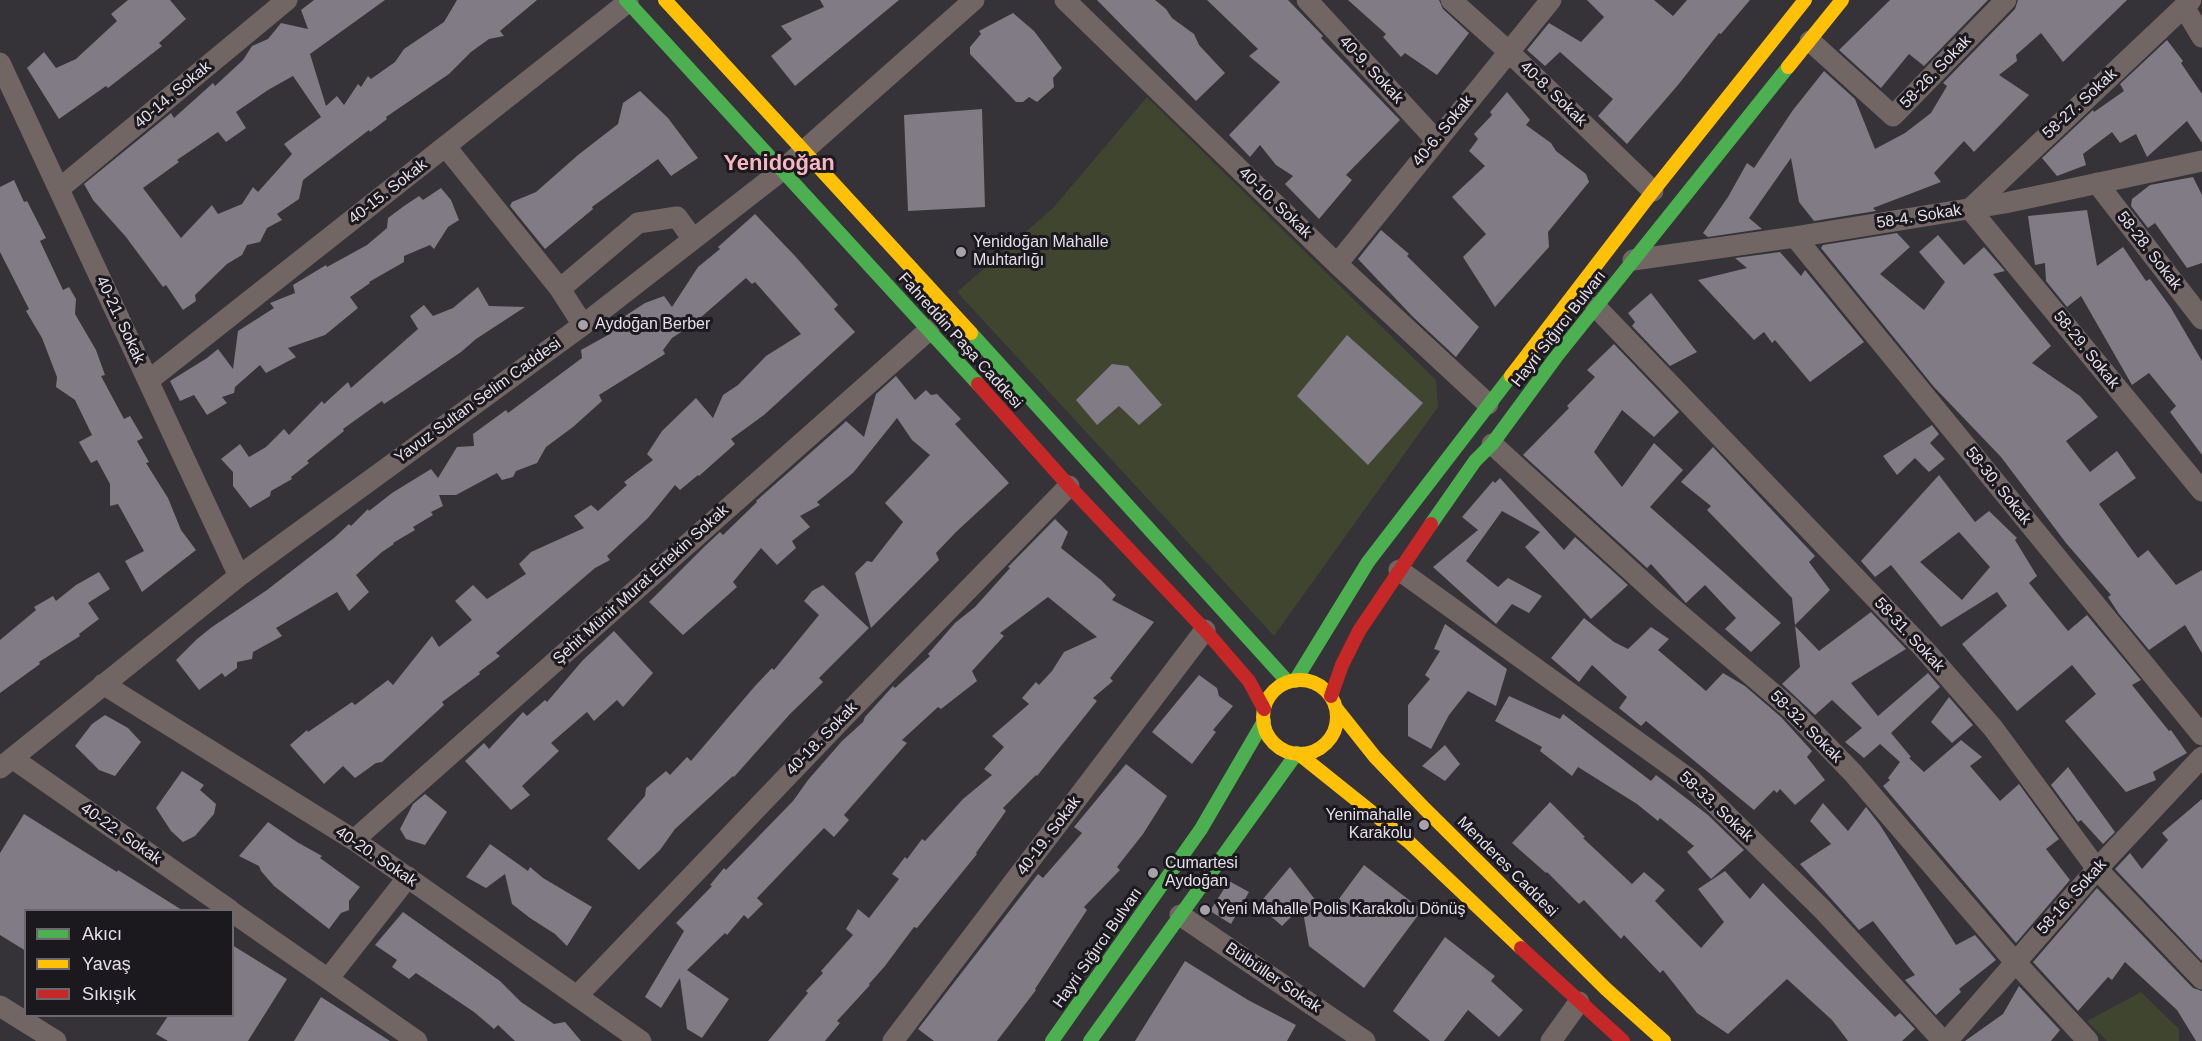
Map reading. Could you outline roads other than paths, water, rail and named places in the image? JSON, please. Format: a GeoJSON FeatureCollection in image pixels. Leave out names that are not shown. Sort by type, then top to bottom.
{"type":"FeatureCollection","features":[{"type":"Feature","properties":{"kind":"main road","name":"Fahreddin Paşa Caddesi"},"geometry":{"type":"LineString","coordinates":[[665,0],[1291,681]]}},
{"type":"Feature","properties":{"kind":"main road","name":"Hayri Sığırcı Bulvarı"},"geometry":{"type":"LineString","coordinates":[[1291,681],[1368,562],[1653,191],[1805,0]]}},
{"type":"Feature","properties":{"kind":"main road","name":"Hayri Sığırcı Bulvarı"},"geometry":{"type":"LineString","coordinates":[[1333,702],[1348,651],[1399,570],[1475,461],[1492,444],[1556,357],[1842,0]]}},
{"type":"Feature","properties":{"kind":"main road","name":"Fahreddin Paşa Caddesi"},"geometry":{"type":"LineString","coordinates":[[627,1],[1069,486],[1205,630],[1249,681],[1264,715]]}},
{"type":"Feature","properties":{"kind":"main road"},"geometry":{"type":"LineString","coordinates":[[1090,1041],[1298,754],[1318,749],[1332,736],[1335,727],[1333,702],[1323,688],[1312,682],[1291,681],[1277,688],[1269,697],[1264,715],[1266,731],[1271,740],[1279,747],[1298,754],[1409,842],[1623,1041]]}},
{"type":"Feature","properties":{"kind":"main road","name":"Menderes Caddesi"},"geometry":{"type":"LineString","coordinates":[[1333,702],[1375,757],[1425,809],[1606,989],[1664,1041]]}},
{"type":"Feature","properties":{"kind":"main road","name":"Hayri Sığırcı Bulvarı"},"geometry":{"type":"LineString","coordinates":[[1052,1041],[1201,829],[1240,765],[1264,715]]}},
{"type":"Feature","properties":{"kind":"street","name":"40-14. Sokak"},"geometry":{"type":"LineString","coordinates":[[58,189],[287,0]]}},
{"type":"Feature","properties":{"kind":"street","name":"Yavuz Sultan Selim Caddesi"},"geometry":{"type":"LineString","coordinates":[[6,763],[239,576],[583,325],[781,171],[974,0]]}},
{"type":"Feature","properties":{"kind":"street","name":"40-10. Sokak"},"geometry":{"type":"LineString","coordinates":[[1065,0],[1337,264],[1488,404]]}},
{"type":"Feature","properties":{"kind":"street","name":"40-8. Sokak"},"geometry":{"type":"LineString","coordinates":[[1451,0],[1508,51],[1653,191]]}},
{"type":"Feature","properties":{"kind":"street","name":"40-6. Sokak"},"geometry":{"type":"LineString","coordinates":[[1337,264],[1551,0]]}},
{"type":"Feature","properties":{"kind":"street","name":"58-26. Sokak"},"geometry":{"type":"LineString","coordinates":[[1810,41],[1893,116],[2006,0]]}},
{"type":"Feature","properties":{"kind":"street","name":"40-15. Sokak"},"geometry":{"type":"LineString","coordinates":[[148,381],[446,147],[627,1]]}},
{"type":"Feature","properties":{"kind":"street"},"geometry":{"type":"LineString","coordinates":[[2187,3],[2202,37]]}},
{"type":"Feature","properties":{"kind":"street","name":"58-27. Sokak"},"geometry":{"type":"LineString","coordinates":[[1970,208],[2187,3]]}},
{"type":"Feature","properties":{"kind":"street","name":"40-9. Sokak"},"geometry":{"type":"LineString","coordinates":[[1317,4],[1436,140]]}},
{"type":"Feature","properties":{"kind":"street","name":"40-21. Sokak"},"geometry":{"type":"LineString","coordinates":[[0,63],[239,576]]}},
{"type":"Feature","properties":{"kind":"street"},"geometry":{"type":"LineString","coordinates":[[446,147],[560,289],[583,325]]}},
{"type":"Feature","properties":{"kind":"street","name":"58-4. Sokak"},"geometry":{"type":"LineString","coordinates":[[1633,260],[1795,237],[1970,208],[2202,161]]}},
{"type":"Feature","properties":{"kind":"street","name":"58-28. Sokak"},"geometry":{"type":"LineString","coordinates":[[2097,183],[2202,319]]}},
{"type":"Feature","properties":{"kind":"street","name":"58-29. Sokak"},"geometry":{"type":"LineString","coordinates":[[1970,208],[2202,491]]}},
{"type":"Feature","properties":{"kind":"street"},"geometry":{"type":"LineString","coordinates":[[560,289],[638,223],[677,217],[693,239]]}},
{"type":"Feature","properties":{"kind":"street","name":"58-30. Sokak"},"geometry":{"type":"LineString","coordinates":[[1795,237],[2202,735]]}},
{"type":"Feature","properties":{"kind":"street","name":"58-31. Sokak"},"geometry":{"type":"LineString","coordinates":[[1596,307],[1924,649],[1993,728],[2097,869],[2202,979]]}},
{"type":"Feature","properties":{"kind":"street","name":"Şehit Münir Murat Ertekin Sokak"},"geometry":{"type":"LineString","coordinates":[[354,840],[929,330]]}},
{"type":"Feature","properties":{"kind":"street","name":"58-32. Sokak"},"geometry":{"type":"LineString","coordinates":[[1492,444],[1663,600],[1790,708],[1853,773],[2015,962],[2088,1041]]}},
{"type":"Feature","properties":{"kind":"street","name":"40-18. Sokak"},"geometry":{"type":"LineString","coordinates":[[578,995],[1069,486]]}},
{"type":"Feature","properties":{"kind":"street","name":"58-33. Sokak"},"geometry":{"type":"LineString","coordinates":[[1399,570],[1692,781],[1823,910],[1945,1041]]}},
{"type":"Feature","properties":{"kind":"street","name":"40-19. Sokak"},"geometry":{"type":"LineString","coordinates":[[893,1041],[1205,630]]}},
{"type":"Feature","properties":{"kind":"street","name":"40-20. Sokak"},"geometry":{"type":"LineString","coordinates":[[103,684],[354,840],[641,1041]]}},
{"type":"Feature","properties":{"kind":"street","name":"58-16. Sokak"},"geometry":{"type":"LineString","coordinates":[[1945,1041],[2097,869],[2202,757]]}},
{"type":"Feature","properties":{"kind":"street","name":"40-22. Sokak"},"geometry":{"type":"LineString","coordinates":[[6,763],[228,909]]}},
{"type":"Feature","properties":{"kind":"street"},"geometry":{"type":"LineString","coordinates":[[328,979],[408,877]]}},
{"type":"Feature","properties":{"kind":"street","name":"40-22. Sokak"},"geometry":{"type":"LineString","coordinates":[[234,913],[417,1041]]}},
{"type":"Feature","properties":{"kind":"street","name":"Bülbüller Sokak"},"geometry":{"type":"LineString","coordinates":[[1180,915],[1365,1041]]}},
{"type":"Feature","properties":{"kind":"street"},"geometry":{"type":"LineString","coordinates":[[1551,1041],[1579,1002]]}},
{"type":"Feature","properties":{"kind":"street"},"geometry":{"type":"LineString","coordinates":[[0,1006],[56,1041]]}},
{"type":"Feature","properties":{"kind":"place","name":"Yenidoğan Mahalle Muhtarlığı"},"geometry":{"type":"Point","coordinates":[961,252]}},
{"type":"Feature","properties":{"kind":"place","name":"Aydoğan Berber"},"geometry":{"type":"Point","coordinates":[583,325]}},
{"type":"Feature","properties":{"kind":"place","name":"Yenimahalle Karakolu"},"geometry":{"type":"Point","coordinates":[1424,825]}},
{"type":"Feature","properties":{"kind":"place","name":"Cumartesi Aydoğan"},"geometry":{"type":"Point","coordinates":[1153,873]}},
{"type":"Feature","properties":{"kind":"place","name":"Yeni Mahalle Polis Karakolu Dönüş"},"geometry":{"type":"Point","coordinates":[1205,910]}},
{"type":"Feature","properties":{"kind":"district","name":"Yenidoğan"},"geometry":{"type":"Point","coordinates":[779,164]}}]}
